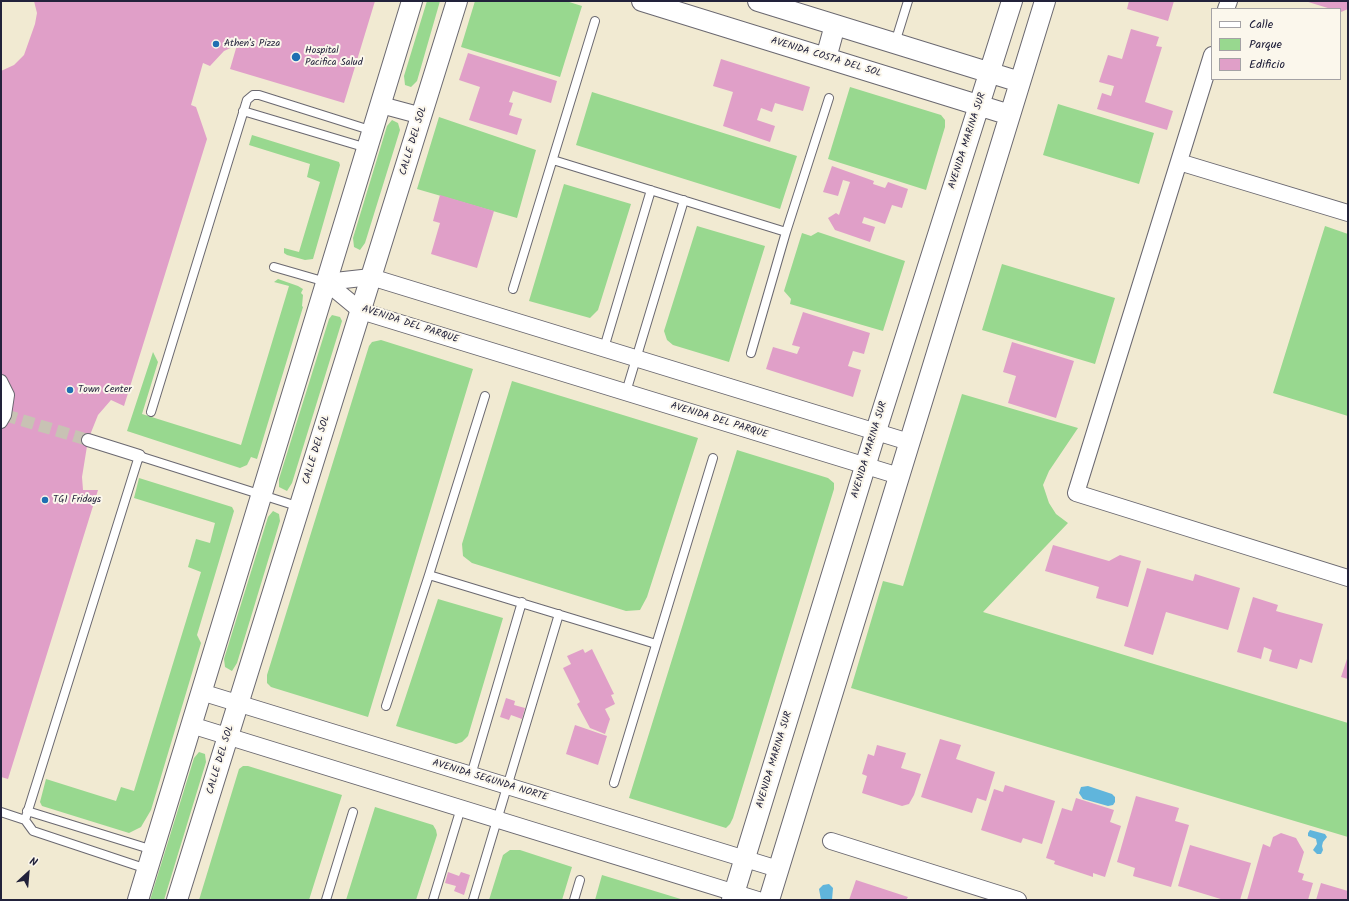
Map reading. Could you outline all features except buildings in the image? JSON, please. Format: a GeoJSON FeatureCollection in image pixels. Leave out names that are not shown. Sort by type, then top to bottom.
{"type":"FeatureCollection","features":[{"type":"Feature","properties":{"kind":"street"},"geometry":{"type":"LineString","coordinates":[[138,900],[412,1]]}},
{"type":"Feature","properties":{"kind":"street","name":"CALLE DEL SOL"},"geometry":{"type":"LineString","coordinates":[[177,900],[457,1]]}},
{"type":"Feature","properties":{"kind":"street","name":"AVENIDA COSTA DEL SOL"},"geometry":{"type":"LineString","coordinates":[[642,1],[1010,115]]}},
{"type":"Feature","properties":{"kind":"street"},"geometry":{"type":"LineString","coordinates":[[758,1],[1020,82]]}},
{"type":"Feature","properties":{"kind":"street","name":"AVENIDA MARINA SUR"},"geometry":{"type":"LineString","coordinates":[[733,896],[865,466],[1012,1]]}},
{"type":"Feature","properties":{"kind":"street"},"geometry":{"type":"LineString","coordinates":[[768,900],[1045,1]]}},
{"type":"Feature","properties":{"kind":"street"},"geometry":{"type":"LineString","coordinates":[[826,58],[835,25]]}},
{"type":"Feature","properties":{"kind":"street"},"geometry":{"type":"LineString","coordinates":[[1211,58],[1076,493],[1348,578]]}},
{"type":"Feature","properties":{"kind":"street"},"geometry":{"type":"LineString","coordinates":[[381,105],[422,116]]}},
{"type":"Feature","properties":{"kind":"street"},"geometry":{"type":"LineString","coordinates":[[1179,162],[1348,213]]}},
{"type":"Feature","properties":{"kind":"street"},"geometry":{"type":"LineString","coordinates":[[326,282],[371,277],[909,442]]}},
{"type":"Feature","properties":{"kind":"street","name":"AVENIDA DEL PARQUE"},"geometry":{"type":"LineString","coordinates":[[326,282],[361,311],[899,476]]}},
{"type":"Feature","properties":{"kind":"street"},"geometry":{"type":"LineString","coordinates":[[1,380],[8,395],[5,415],[1,422]]}},
{"type":"Feature","properties":{"kind":"street"},"geometry":{"type":"LineString","coordinates":[[88,440],[139,456]]}},
{"type":"Feature","properties":{"kind":"street","name":"AVENIDA SEGUNDA NORTE"},"geometry":{"type":"LineString","coordinates":[[201,692],[778,870]]}},
{"type":"Feature","properties":{"kind":"street"},"geometry":{"type":"LineString","coordinates":[[191,725],[460,808],[733,896],[758,900]]}},
{"type":"Feature","properties":{"kind":"street"},"geometry":{"type":"LineString","coordinates":[[831,842],[975,894],[1018,900]]}},
{"type":"Feature","properties":{"kind":"lane"},"geometry":{"type":"LineString","coordinates":[[895,43],[908,1]]}},
{"type":"Feature","properties":{"kind":"lane"},"geometry":{"type":"LineString","coordinates":[[513,289],[595,21]]}},
{"type":"Feature","properties":{"kind":"lane"},"geometry":{"type":"LineString","coordinates":[[151,412],[247,100],[253,95],[259,96],[370,140]]}},
{"type":"Feature","properties":{"kind":"lane"},"geometry":{"type":"LineString","coordinates":[[751,353],[786,232],[829,98]]}},
{"type":"Feature","properties":{"kind":"lane"},"geometry":{"type":"LineString","coordinates":[[243,111],[370,140]]}},
{"type":"Feature","properties":{"kind":"lane"},"geometry":{"type":"LineString","coordinates":[[553,160],[786,232]]}},
{"type":"Feature","properties":{"kind":"lane"},"geometry":{"type":"LineString","coordinates":[[604,348],[651,190]]}},
{"type":"Feature","properties":{"kind":"lane"},"geometry":{"type":"LineString","coordinates":[[626,392],[684,200]]}},
{"type":"Feature","properties":{"kind":"lane"},"geometry":{"type":"LineString","coordinates":[[274,267],[326,282]]}},
{"type":"Feature","properties":{"kind":"lane"},"geometry":{"type":"LineString","coordinates":[[386,706],[485,396]]}},
{"type":"Feature","properties":{"kind":"lane"},"geometry":{"type":"LineString","coordinates":[[25,820],[139,456],[300,506]]}},
{"type":"Feature","properties":{"kind":"lane"},"geometry":{"type":"LineString","coordinates":[[614,783],[713,458]]}},
{"type":"Feature","properties":{"kind":"lane"},"geometry":{"type":"LineString","coordinates":[[429,574],[656,644]]}},
{"type":"Feature","properties":{"kind":"lane"},"geometry":{"type":"LineString","coordinates":[[471,775],[522,602]]}},
{"type":"Feature","properties":{"kind":"lane"},"geometry":{"type":"LineString","coordinates":[[473,900],[559,614]]}},
{"type":"Feature","properties":{"kind":"lane"},"geometry":{"type":"LineString","coordinates":[[433,900],[460,808]]}},
{"type":"Feature","properties":{"kind":"lane"},"geometry":{"type":"LineString","coordinates":[[27,811],[153,850]]}},
{"type":"Feature","properties":{"kind":"lane"},"geometry":{"type":"LineString","coordinates":[[1,812],[25,820],[33,831],[147,869]]}},
{"type":"Feature","properties":{"kind":"lane"},"geometry":{"type":"LineString","coordinates":[[326,900],[353,812]]}},
{"type":"Feature","properties":{"kind":"lane"},"geometry":{"type":"LineString","coordinates":[[574,900],[580,880]]}},
{"type":"Feature","properties":{"kind":"green space"},"geometry":{"type":"Polygon","coordinates":[[[427,1],[440,1],[417,81],[411,87],[405,85],[404,76],[427,1]]]}},
{"type":"Feature","properties":{"kind":"green space"},"geometry":{"type":"Polygon","coordinates":[[[475,1],[566,1],[582,6],[560,77],[461,47],[475,1]]]}},
{"type":"Feature","properties":{"kind":"green space"},"geometry":{"type":"Polygon","coordinates":[[[850,87],[941,115],[945,120],[945,127],[926,190],[828,159],[850,87]]]}},
{"type":"Feature","properties":{"kind":"green space"},"geometry":{"type":"Polygon","coordinates":[[[592,92],[797,156],[780,209],[576,145],[592,92]]]}},
{"type":"Feature","properties":{"kind":"green space"},"geometry":{"type":"Polygon","coordinates":[[[1058,104],[1154,133],[1139,184],[1043,155],[1058,104]]]}},
{"type":"Feature","properties":{"kind":"green space"},"geometry":{"type":"Polygon","coordinates":[[[439,117],[536,150],[517,218],[417,189],[439,117]]]}},
{"type":"Feature","properties":{"kind":"green space"},"geometry":{"type":"Polygon","coordinates":[[[392,120],[398,123],[400,130],[365,243],[360,250],[354,247],[353,238],[387,126],[392,120]]]}},
{"type":"Feature","properties":{"kind":"green space"},"geometry":{"type":"Polygon","coordinates":[[[252,135],[339,162],[340,165],[313,259],[305,260],[287,255],[284,253],[284,248],[299,252],[320,182],[307,177],[310,164],[249,145],[252,135]]]}},
{"type":"Feature","properties":{"kind":"green space"},"geometry":{"type":"Polygon","coordinates":[[[564,184],[631,204],[598,310],[590,318],[529,301],[564,184]]]}},
{"type":"Feature","properties":{"kind":"green space"},"geometry":{"type":"Polygon","coordinates":[[[697,226],[765,246],[729,362],[673,345],[667,340],[664,331],[697,226]]]}},
{"type":"Feature","properties":{"kind":"green space"},"geometry":{"type":"Polygon","coordinates":[[[1325,226],[1348,234],[1348,416],[1273,393],[1325,226]]]}},
{"type":"Feature","properties":{"kind":"green space"},"geometry":{"type":"Polygon","coordinates":[[[818,232],[905,261],[883,331],[790,304],[791,299],[784,291],[802,233],[811,236],[818,232]]]}},
{"type":"Feature","properties":{"kind":"green space"},"geometry":{"type":"Polygon","coordinates":[[[1002,264],[1115,298],[1095,364],[982,330],[1002,264]]]}},
{"type":"Feature","properties":{"kind":"green space"},"geometry":{"type":"Polygon","coordinates":[[[278,279],[303,289],[301,293],[303,295],[303,307],[257,459],[251,457],[247,465],[240,468],[127,431],[153,352],[158,362],[142,414],[241,445],[289,286],[274,282],[278,279]]]}},
{"type":"Feature","properties":{"kind":"green space"},"geometry":{"type":"Polygon","coordinates":[[[332,315],[340,317],[342,321],[292,483],[287,491],[279,487],[279,479],[329,319],[332,315]]]}},
{"type":"Feature","properties":{"kind":"green space"},"geometry":{"type":"Polygon","coordinates":[[[381,340],[473,369],[368,717],[271,687],[267,683],[267,675],[369,346],[372,342],[381,340]]]}},
{"type":"Feature","properties":{"kind":"green space"},"geometry":{"type":"Polygon","coordinates":[[[512,381],[698,438],[647,597],[640,610],[626,611],[472,563],[463,556],[462,544],[512,381]]]}},
{"type":"Feature","properties":{"kind":"green space"},"geometry":{"type":"Polygon","coordinates":[[[962,394],[1078,428],[1049,471],[1043,485],[1049,503],[1056,514],[1068,523],[983,612],[1348,723],[1348,837],[851,688],[883,581],[903,586],[962,394]]]}},
{"type":"Feature","properties":{"kind":"green space"},"geometry":{"type":"Polygon","coordinates":[[[737,450],[828,478],[834,483],[834,489],[733,818],[726,828],[629,798],[737,450]]]}},
{"type":"Feature","properties":{"kind":"green space"},"geometry":{"type":"Polygon","coordinates":[[[139,478],[232,507],[234,511],[197,635],[201,643],[151,810],[141,827],[129,833],[42,806],[40,802],[46,779],[116,801],[121,787],[134,791],[201,572],[188,567],[196,539],[210,543],[215,523],[134,498],[139,478]]]}},
{"type":"Feature","properties":{"kind":"green space"},"geometry":{"type":"Polygon","coordinates":[[[273,511],[279,514],[280,521],[237,663],[232,671],[225,667],[224,659],[268,517],[273,511]]]}},
{"type":"Feature","properties":{"kind":"green space"},"geometry":{"type":"Polygon","coordinates":[[[438,599],[503,618],[468,736],[462,742],[456,744],[396,726],[438,599]]]}},
{"type":"Feature","properties":{"kind":"green space"},"geometry":{"type":"Polygon","coordinates":[[[199,752],[205,754],[206,762],[164,900],[150,900],[194,758],[199,752]]]}},
{"type":"Feature","properties":{"kind":"green space"},"geometry":{"type":"Polygon","coordinates":[[[243,766],[248,766],[342,795],[309,900],[199,900],[239,769],[243,766]]]}},
{"type":"Feature","properties":{"kind":"green space"},"geometry":{"type":"Polygon","coordinates":[[[375,807],[433,825],[436,830],[437,835],[416,900],[346,900],[375,807]]]}},
{"type":"Feature","properties":{"kind":"green space"},"geometry":{"type":"Polygon","coordinates":[[[510,850],[520,850],[572,867],[562,900],[489,900],[503,855],[510,850]]]}},
{"type":"Feature","properties":{"kind":"green space"},"geometry":{"type":"Polygon","coordinates":[[[602,875],[684,900],[595,900],[602,875]]]}},
{"type":"Feature","properties":{"kind":"water"},"geometry":{"type":"Polygon","coordinates":[[[1088,786],[1112,794],[1115,797],[1115,802],[1113,805],[1108,806],[1083,799],[1079,793],[1081,787],[1088,786]]]}},
{"type":"Feature","properties":{"kind":"water"},"geometry":{"type":"Polygon","coordinates":[[[1310,830],[1325,834],[1327,837],[1323,842],[1323,850],[1321,854],[1317,854],[1313,850],[1317,844],[1316,839],[1308,836],[1310,830]]]}},
{"type":"Feature","properties":{"kind":"water"},"geometry":{"type":"Polygon","coordinates":[[[829,884],[833,888],[832,900],[821,900],[819,889],[823,885],[829,884]]]}},
{"type":"Feature","properties":{"kind":"tunnel"},"geometry":{"type":"LineString","coordinates":[[5,415],[88,440]]}},
{"type":"Feature","properties":{"kind":"place","name":"Athen's Pizza"},"geometry":{"type":"Point","coordinates":[216,44]}},
{"type":"Feature","properties":{"kind":"place","name":"Hospital Pacifica Salud"},"geometry":{"type":"Point","coordinates":[296,57]}},
{"type":"Feature","properties":{"kind":"place","name":"Town Center"},"geometry":{"type":"Point","coordinates":[70,390]}},
{"type":"Feature","properties":{"kind":"place","name":"TGI Fridays"},"geometry":{"type":"Point","coordinates":[45,500]}}]}
